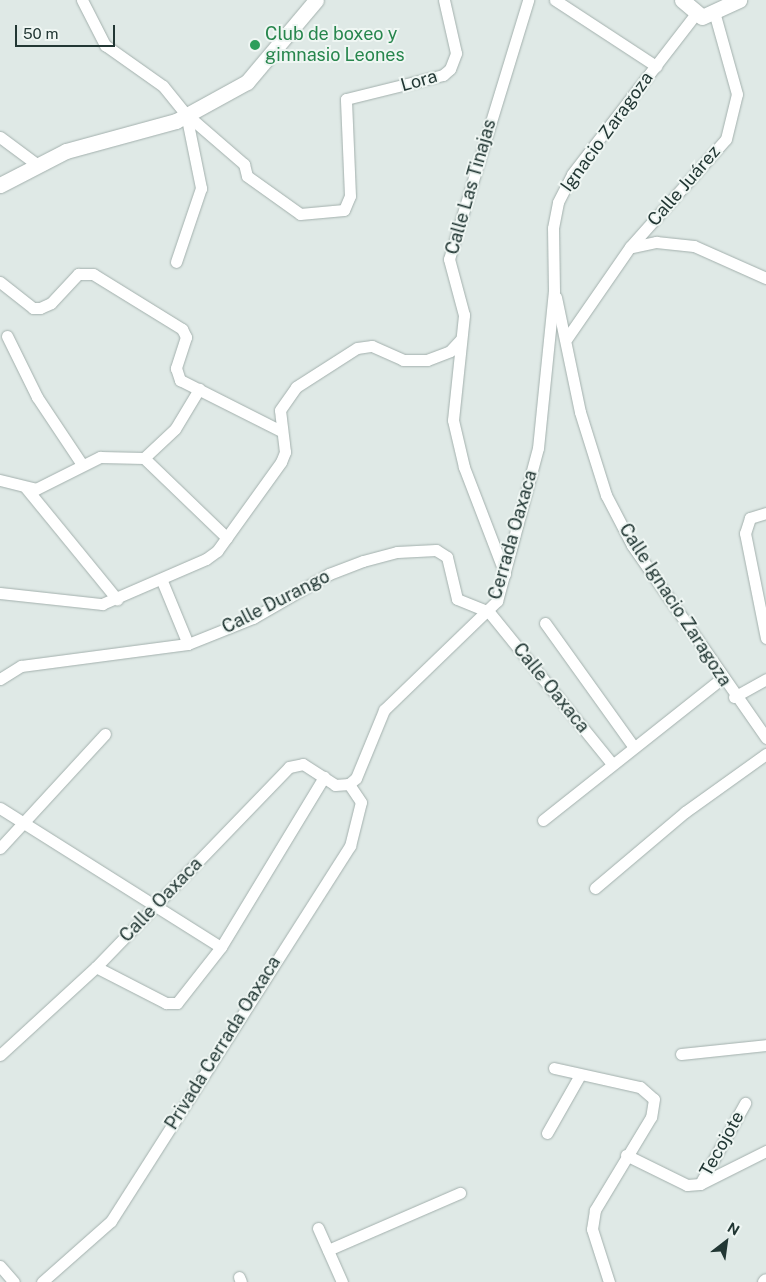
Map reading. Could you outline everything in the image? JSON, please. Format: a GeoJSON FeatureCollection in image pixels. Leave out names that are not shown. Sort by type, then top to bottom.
{"type":"FeatureCollection","features":[{"type":"Feature","properties":{"kind":"street"},"geometry":{"type":"LineString","coordinates":[[82,0],[105,45],[164,86],[186,114],[201,188],[176,262]]}},
{"type":"Feature","properties":{"kind":"street"},"geometry":{"type":"LineString","coordinates":[[0,185],[86,144],[146,132],[248,82],[316,0]]}},
{"type":"Feature","properties":{"kind":"street","name":"Lora"},"geometry":{"type":"LineString","coordinates":[[186,114],[244,164],[247,176],[300,214],[336,213],[344,210],[350,196],[346,99],[443,75],[450,68],[456,53],[444,0]]}},
{"type":"Feature","properties":{"kind":"street","name":"Calle Las Tinajas"},"geometry":{"type":"LineString","coordinates":[[505,574],[464,468],[453,420],[464,315],[449,259],[452,242],[528,0]]}},
{"type":"Feature","properties":{"kind":"street"},"geometry":{"type":"LineString","coordinates":[[555,0],[656,66]]}},
{"type":"Feature","properties":{"kind":"street"},"geometry":{"type":"LineString","coordinates":[[682,0],[694,14],[715,15],[739,0]]}},
{"type":"Feature","properties":{"kind":"street","name":"Ignacio Zaragoza"},"geometry":{"type":"LineString","coordinates":[[554,291],[553,228],[564,186],[694,14]]}},
{"type":"Feature","properties":{"kind":"street","name":"Calle Juárez"},"geometry":{"type":"LineString","coordinates":[[567,338],[630,247],[726,138],[731,126],[737,94],[715,15]]}},
{"type":"Feature","properties":{"kind":"street"},"geometry":{"type":"LineString","coordinates":[[0,137],[39,166]]}},
{"type":"Feature","properties":{"kind":"street"},"geometry":{"type":"LineString","coordinates":[[630,247],[656,242],[694,246],[766,278]]}},
{"type":"Feature","properties":{"kind":"street"},"geometry":{"type":"LineString","coordinates":[[0,282],[33,308],[40,308],[51,303],[78,274],[93,274],[182,329],[186,337],[176,375],[199,390],[281,431]]}},
{"type":"Feature","properties":{"kind":"street","name":"Calle Ignacio Zaragoza"},"geometry":{"type":"LineString","coordinates":[[554,291],[567,338],[580,412],[606,495],[632,545],[734,697],[766,738]]}},
{"type":"Feature","properties":{"kind":"street","name":"Cerrada Oaxaca"},"geometry":{"type":"LineString","coordinates":[[349,784],[356,778],[384,710],[446,647],[489,612],[505,574],[538,448],[554,291]]}},
{"type":"Feature","properties":{"kind":"street"},"geometry":{"type":"LineString","coordinates":[[7,336],[37,397],[80,463]]}},
{"type":"Feature","properties":{"kind":"street"},"geometry":{"type":"LineString","coordinates":[[0,593],[89,606],[117,599],[162,581],[206,559],[227,538],[281,462],[285,452],[280,410],[288,395],[350,350],[372,346],[403,360],[427,360],[450,352],[461,339]]}},
{"type":"Feature","properties":{"kind":"street"},"geometry":{"type":"LineString","coordinates":[[144,458],[175,429],[199,390]]}},
{"type":"Feature","properties":{"kind":"street"},"geometry":{"type":"LineString","coordinates":[[0,480],[26,488],[45,487],[80,463],[100,457],[144,458],[227,538]]}},
{"type":"Feature","properties":{"kind":"street"},"geometry":{"type":"LineString","coordinates":[[26,488],[117,599]]}},
{"type":"Feature","properties":{"kind":"street"},"geometry":{"type":"LineString","coordinates":[[766,513],[750,518],[745,533],[766,638]]}},
{"type":"Feature","properties":{"kind":"street","name":"Calle Durango"},"geometry":{"type":"LineString","coordinates":[[0,679],[21,666],[188,644],[253,618],[329,574],[397,552],[442,553],[457,599],[489,612]]}},
{"type":"Feature","properties":{"kind":"street"},"geometry":{"type":"LineString","coordinates":[[162,581],[188,644]]}},
{"type":"Feature","properties":{"kind":"street","name":"Calle Oaxaca"},"geometry":{"type":"LineString","coordinates":[[489,612],[612,764]]}},
{"type":"Feature","properties":{"kind":"street"},"geometry":{"type":"LineString","coordinates":[[545,623],[633,746]]}},
{"type":"Feature","properties":{"kind":"street"},"geometry":{"type":"LineString","coordinates":[[543,820],[633,746],[722,678]]}},
{"type":"Feature","properties":{"kind":"street"},"geometry":{"type":"LineString","coordinates":[[734,697],[766,679]]}},
{"type":"Feature","properties":{"kind":"street"},"geometry":{"type":"LineString","coordinates":[[0,848],[105,734]]}},
{"type":"Feature","properties":{"kind":"street"},"geometry":{"type":"LineString","coordinates":[[595,888],[685,812],[766,754]]}},
{"type":"Feature","properties":{"kind":"street","name":"Calle Oaxaca"},"geometry":{"type":"LineString","coordinates":[[0,1056],[96,966],[154,908],[288,767],[303,764],[335,786],[349,784]]}},
{"type":"Feature","properties":{"kind":"street"},"geometry":{"type":"LineString","coordinates":[[96,966],[172,1004],[221,947],[324,777]]}},
{"type":"Feature","properties":{"kind":"street","name":"Privada Cerrada Oaxaca"},"geometry":{"type":"LineString","coordinates":[[42,1282],[111,1221],[350,846],[362,802],[349,784]]}},
{"type":"Feature","properties":{"kind":"street"},"geometry":{"type":"LineString","coordinates":[[0,808],[154,908],[221,947]]}},
{"type":"Feature","properties":{"kind":"street"},"geometry":{"type":"LineString","coordinates":[[681,1054],[766,1045]]}},
{"type":"Feature","properties":{"kind":"street"},"geometry":{"type":"LineString","coordinates":[[554,1068],[580,1076],[640,1087],[654,1099],[651,1117],[626,1155],[595,1210],[592,1229],[609,1282]]}},
{"type":"Feature","properties":{"kind":"street"},"geometry":{"type":"LineString","coordinates":[[547,1133],[580,1076]]}},
{"type":"Feature","properties":{"kind":"street","name":"Tecojote"},"geometry":{"type":"LineString","coordinates":[[700,1184],[744,1103]]}},
{"type":"Feature","properties":{"kind":"street"},"geometry":{"type":"LineString","coordinates":[[626,1155],[687,1185],[700,1184],[766,1151]]}},
{"type":"Feature","properties":{"kind":"street"},"geometry":{"type":"LineString","coordinates":[[328,1250],[460,1193]]}},
{"type":"Feature","properties":{"kind":"street"},"geometry":{"type":"LineString","coordinates":[[318,1228],[342,1282]]}},
{"type":"Feature","properties":{"kind":"street"},"geometry":{"type":"LineString","coordinates":[[0,1266],[14,1282]]}},
{"type":"Feature","properties":{"kind":"place","name":"Club de boxeo y gimnasio Leones"},"geometry":{"type":"Point","coordinates":[255,45]}}]}
